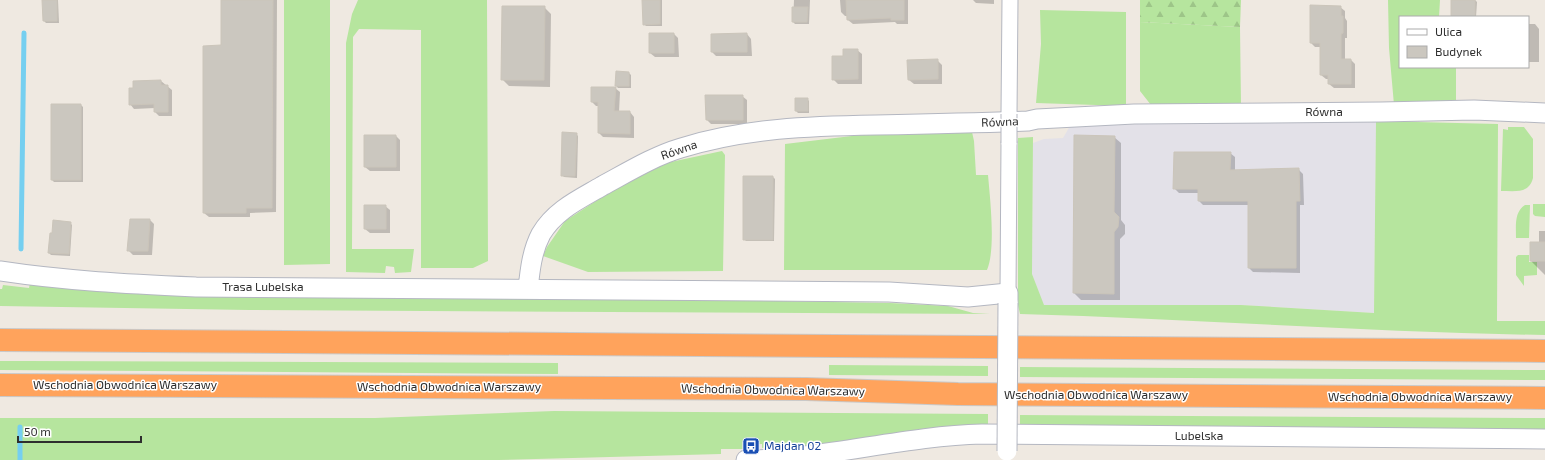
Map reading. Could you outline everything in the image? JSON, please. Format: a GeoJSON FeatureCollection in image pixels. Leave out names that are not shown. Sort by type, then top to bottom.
{"type":"FeatureCollection","features":[{"type":"Feature","properties":{"kind":"highway"},"geometry":{"type":"LineString","coordinates":[[0,340],[1545,351]]}},
{"type":"Feature","properties":{"kind":"highway","name":"Wschodnia Obwodnica Warszawy"},"geometry":{"type":"LineString","coordinates":[[0,384],[806,389],[973,394],[1545,398]]}},
{"type":"Feature","properties":{"kind":"street"},"geometry":{"type":"LineString","coordinates":[[1007,455],[1010,0]]}},
{"type":"Feature","properties":{"kind":"street","name":"Równa"},"geometry":{"type":"LineString","coordinates":[[528,289],[532,260],[536,245],[549,222],[570,204],[629,171],[680,148],[713,139],[764,130],[819,126],[1028,121],[1038,119],[1134,114],[1474,110],[1545,113]]}},
{"type":"Feature","properties":{"kind":"street","name":"Trasa Lubelska"},"geometry":{"type":"LineString","coordinates":[[0,271],[36,276],[127,284],[203,287],[890,292],[1008,298]]}},
{"type":"Feature","properties":{"kind":"street","name":"Lubelska"},"geometry":{"type":"LineString","coordinates":[[854,454],[929,438],[982,434],[1545,439]]}},
{"type":"Feature","properties":{"kind":"street"},"geometry":{"type":"LineString","coordinates":[[746,460],[854,454]]}},
{"type":"Feature","properties":{"kind":"shaded area"},"geometry":{"type":"Polygon","coordinates":[[[1240,121],[1376,121],[1374,313],[1241,305],[1044,306],[1032,274],[1033,143],[1044,139],[1063,138],[1070,126],[1240,121]]]}},
{"type":"Feature","properties":{"kind":"green space"},"geometry":{"type":"Polygon","coordinates":[[[284,0],[330,0],[330,264],[284,265],[284,0]]]}},
{"type":"Feature","properties":{"kind":"green space"},"geometry":{"type":"Polygon","coordinates":[[[358,0],[487,0],[488,261],[473,268],[421,268],[421,30],[359,29],[353,37],[352,249],[414,249],[411,272],[395,273],[394,267],[386,266],[385,273],[346,272],[346,43],[352,14],[358,0]]]}},
{"type":"Feature","properties":{"kind":"green space"},"geometry":{"type":"Polygon","coordinates":[[[1140,0],[1241,0],[1240,27],[1140,22],[1140,0]]]}},
{"type":"Feature","properties":{"kind":"green space"},"geometry":{"type":"Polygon","coordinates":[[[1388,0],[1440,0],[1439,16],[1399,16],[1399,68],[1456,68],[1456,104],[1394,105],[1389,48],[1388,0]]]}},
{"type":"Feature","properties":{"kind":"green space"},"geometry":{"type":"Polygon","coordinates":[[[1040,10],[1126,12],[1126,106],[1036,103],[1041,44],[1040,10]]]}},
{"type":"Feature","properties":{"kind":"green space"},"geometry":{"type":"Polygon","coordinates":[[[1140,22],[1240,27],[1241,106],[1151,105],[1140,91],[1140,22]]]}},
{"type":"Feature","properties":{"kind":"green space"},"geometry":{"type":"Polygon","coordinates":[[[1376,121],[1498,124],[1497,321],[1545,321],[1545,335],[1414,331],[1020,314],[1018,305],[1018,138],[1033,137],[1032,274],[1044,305],[1241,305],[1374,313],[1376,121]]]}},
{"type":"Feature","properties":{"kind":"green space"},"geometry":{"type":"Polygon","coordinates":[[[1508,127],[1524,127],[1533,139],[1533,178],[1528,187],[1516,191],[1501,191],[1503,129],[1508,130],[1508,127]]]}},
{"type":"Feature","properties":{"kind":"green space"},"geometry":{"type":"Polygon","coordinates":[[[885,132],[972,132],[976,175],[988,175],[992,237],[990,261],[987,270],[784,270],[785,144],[885,132]]]}},
{"type":"Feature","properties":{"kind":"green space"},"geometry":{"type":"Polygon","coordinates":[[[722,151],[725,155],[723,271],[588,272],[543,256],[547,247],[565,221],[616,188],[666,163],[722,151]]]}},
{"type":"Feature","properties":{"kind":"green space"},"geometry":{"type":"Polygon","coordinates":[[[1533,204],[1545,204],[1545,217],[1535,216],[1533,214],[1533,204]]]}},
{"type":"Feature","properties":{"kind":"green space"},"geometry":{"type":"Polygon","coordinates":[[[1525,205],[1530,205],[1529,238],[1516,238],[1517,215],[1521,208],[1525,205]]]}},
{"type":"Feature","properties":{"kind":"green space"},"geometry":{"type":"Polygon","coordinates":[[[1518,255],[1529,255],[1529,262],[1537,262],[1537,275],[1524,276],[1524,286],[1516,275],[1516,257],[1518,255]]]}},
{"type":"Feature","properties":{"kind":"green space"},"geometry":{"type":"Polygon","coordinates":[[[30,283],[562,297],[890,303],[948,306],[973,313],[990,314],[249,310],[0,306],[0,289],[2,289],[3,285],[29,288],[30,283]]]}},
{"type":"Feature","properties":{"kind":"green space"},"geometry":{"type":"Polygon","coordinates":[[[0,361],[558,363],[558,374],[0,370],[0,361]]]}},
{"type":"Feature","properties":{"kind":"green space"},"geometry":{"type":"Polygon","coordinates":[[[829,365],[988,366],[988,376],[829,375],[829,365]]]}},
{"type":"Feature","properties":{"kind":"green space"},"geometry":{"type":"Polygon","coordinates":[[[1020,367],[1545,370],[1545,380],[1020,377],[1020,367]]]}},
{"type":"Feature","properties":{"kind":"green space"},"geometry":{"type":"Polygon","coordinates":[[[554,411],[988,414],[988,425],[921,429],[806,449],[805,444],[762,448],[762,444],[747,445],[746,449],[721,449],[721,454],[498,460],[0,460],[0,418],[375,418],[554,411]]]}},
{"type":"Feature","properties":{"kind":"green space"},"geometry":{"type":"Polygon","coordinates":[[[1020,415],[1545,418],[1545,431],[1020,427],[1020,415]]]}},
{"type":"Feature","properties":{"kind":"building"},"geometry":{"type":"Polygon","coordinates":[[[42,0],[57,0],[57,21],[43,21],[42,0]]]}},
{"type":"Feature","properties":{"kind":"building"},"geometry":{"type":"Polygon","coordinates":[[[221,0],[273,0],[272,208],[246,208],[246,213],[203,213],[203,46],[221,45],[221,0]]]}},
{"type":"Feature","properties":{"kind":"building"},"geometry":{"type":"Polygon","coordinates":[[[642,0],[660,0],[660,24],[643,25],[642,0]]]}},
{"type":"Feature","properties":{"kind":"building"},"geometry":{"type":"Polygon","coordinates":[[[846,0],[904,0],[904,20],[891,20],[891,18],[847,20],[846,0]]]}},
{"type":"Feature","properties":{"kind":"building"},"geometry":{"type":"Polygon","coordinates":[[[1451,0],[1475,0],[1475,16],[1451,16],[1451,0]]]}},
{"type":"Feature","properties":{"kind":"building"},"geometry":{"type":"Polygon","coordinates":[[[1310,5],[1341,6],[1341,16],[1343,16],[1343,33],[1341,34],[1341,59],[1351,59],[1351,84],[1328,84],[1328,75],[1320,75],[1320,43],[1310,43],[1310,5]]]}},
{"type":"Feature","properties":{"kind":"building"},"geometry":{"type":"Polygon","coordinates":[[[502,6],[545,6],[544,80],[501,80],[502,6]]]}},
{"type":"Feature","properties":{"kind":"building"},"geometry":{"type":"Polygon","coordinates":[[[792,7],[808,7],[807,22],[792,22],[792,7]]]}},
{"type":"Feature","properties":{"kind":"building"},"geometry":{"type":"Polygon","coordinates":[[[649,33],[674,33],[674,53],[649,53],[649,33]]]}},
{"type":"Feature","properties":{"kind":"building"},"geometry":{"type":"Polygon","coordinates":[[[747,33],[747,52],[711,52],[711,34],[747,33]]]}},
{"type":"Feature","properties":{"kind":"building"},"geometry":{"type":"Polygon","coordinates":[[[843,49],[858,49],[858,79],[832,80],[832,56],[843,56],[843,49]]]}},
{"type":"Feature","properties":{"kind":"building"},"geometry":{"type":"Polygon","coordinates":[[[938,59],[938,79],[908,80],[907,60],[938,59]]]}},
{"type":"Feature","properties":{"kind":"building"},"geometry":{"type":"Polygon","coordinates":[[[616,71],[629,72],[629,86],[615,86],[616,71]]]}},
{"type":"Feature","properties":{"kind":"building"},"geometry":{"type":"Polygon","coordinates":[[[161,80],[161,85],[168,85],[168,112],[154,112],[154,104],[129,105],[129,88],[133,88],[133,81],[161,80]]]}},
{"type":"Feature","properties":{"kind":"building"},"geometry":{"type":"Polygon","coordinates":[[[591,87],[616,87],[614,111],[630,111],[630,134],[598,133],[598,102],[591,102],[591,87]]]}},
{"type":"Feature","properties":{"kind":"building"},"geometry":{"type":"Polygon","coordinates":[[[705,95],[743,95],[743,120],[706,120],[705,95]]]}},
{"type":"Feature","properties":{"kind":"building"},"geometry":{"type":"Polygon","coordinates":[[[795,98],[808,98],[808,111],[795,111],[795,98]]]}},
{"type":"Feature","properties":{"kind":"building"},"geometry":{"type":"Polygon","coordinates":[[[51,104],[81,104],[81,180],[51,180],[51,104]]]}},
{"type":"Feature","properties":{"kind":"building"},"geometry":{"type":"Polygon","coordinates":[[[562,132],[577,133],[575,176],[561,176],[562,132]]]}},
{"type":"Feature","properties":{"kind":"building"},"geometry":{"type":"Polygon","coordinates":[[[364,135],[396,135],[396,167],[364,167],[364,135]]]}},
{"type":"Feature","properties":{"kind":"building"},"geometry":{"type":"Polygon","coordinates":[[[1074,135],[1115,136],[1114,212],[1119,217],[1118,227],[1114,232],[1114,294],[1073,293],[1074,135]]]}},
{"type":"Feature","properties":{"kind":"building"},"geometry":{"type":"Polygon","coordinates":[[[1174,152],[1231,152],[1230,170],[1299,168],[1300,201],[1296,201],[1296,268],[1248,268],[1248,201],[1198,201],[1198,189],[1173,189],[1174,152]]]}},
{"type":"Feature","properties":{"kind":"building"},"geometry":{"type":"Polygon","coordinates":[[[743,176],[773,176],[773,240],[743,240],[743,176]]]}},
{"type":"Feature","properties":{"kind":"building"},"geometry":{"type":"Polygon","coordinates":[[[364,205],[386,205],[386,229],[364,229],[364,205]]]}},
{"type":"Feature","properties":{"kind":"building"},"geometry":{"type":"Polygon","coordinates":[[[130,219],[150,219],[148,251],[127,251],[130,219]]]}},
{"type":"Feature","properties":{"kind":"building"},"geometry":{"type":"Polygon","coordinates":[[[53,220],[71,222],[69,254],[48,253],[53,220]]]}},
{"type":"Feature","properties":{"kind":"building"},"geometry":{"type":"Polygon","coordinates":[[[1530,242],[1545,242],[1545,261],[1530,261],[1530,242]]]}},
{"type":"Feature","properties":{"kind":"waterway"},"geometry":{"type":"LineString","coordinates":[[21,249],[24,33]]}},
{"type":"Feature","properties":{"kind":"waterway"},"geometry":{"type":"LineString","coordinates":[[20,427],[20,460]]}},
{"type":"Feature","properties":{"kind":"place","name":"Majdan 02"},"geometry":{"type":"Point","coordinates":[751,446]}}]}
